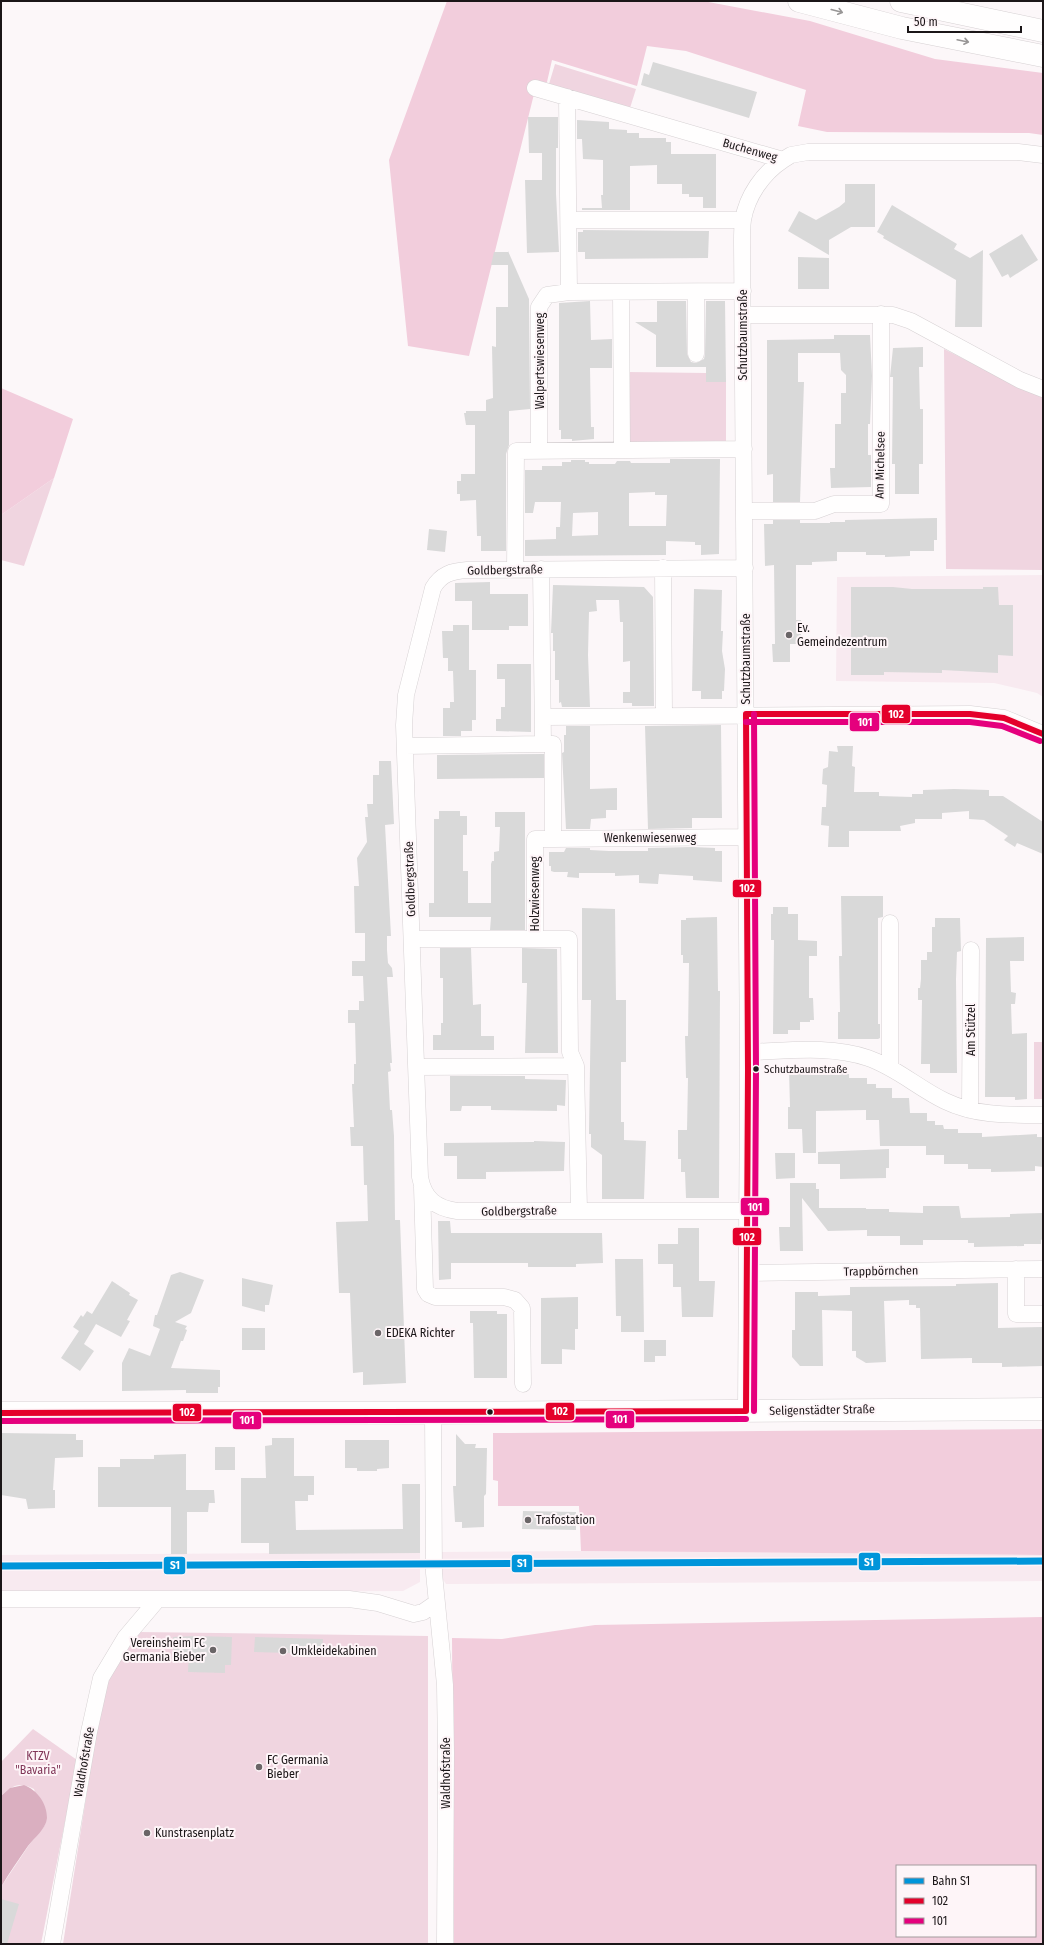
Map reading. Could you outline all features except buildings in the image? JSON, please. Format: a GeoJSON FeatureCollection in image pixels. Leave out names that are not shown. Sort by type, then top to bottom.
{"type":"FeatureCollection","features":[{"type":"Feature","properties":{"kind":"street"},"geometry":{"type":"LineString","coordinates":[[799,1],[902,28],[1043,56]]}},
{"type":"Feature","properties":{"kind":"street"},"geometry":{"type":"LineString","coordinates":[[901,1],[1043,32]]}},
{"type":"Feature","properties":{"kind":"street","name":"Buchenweg"},"geometry":{"type":"LineString","coordinates":[[535,88],[783,160],[791,155],[808,152],[1018,152],[1043,155]]}},
{"type":"Feature","properties":{"kind":"street"},"geometry":{"type":"LineString","coordinates":[[567,97],[569,292]]}},
{"type":"Feature","properties":{"kind":"street","name":"Schutzbaumstraße"},"geometry":{"type":"LineString","coordinates":[[746,1411],[748,1052],[743,220],[748,204],[762,178],[774,166],[783,160]]}},
{"type":"Feature","properties":{"kind":"street"},"geometry":{"type":"LineString","coordinates":[[569,220],[743,220]]}},
{"type":"Feature","properties":{"kind":"street","name":"Walpertswiesenweg"},"geometry":{"type":"LineString","coordinates":[[539,451],[539,307],[547,295],[569,292],[743,291]]}},
{"type":"Feature","properties":{"kind":"street"},"geometry":{"type":"LineString","coordinates":[[621,292],[622,450]]}},
{"type":"Feature","properties":{"kind":"street"},"geometry":{"type":"LineString","coordinates":[[696,292],[696,354]]}},
{"type":"Feature","properties":{"kind":"street","name":"Am Michelsee"},"geometry":{"type":"LineString","coordinates":[[745,511],[815,511],[834,504],[881,504],[881,314]]}},
{"type":"Feature","properties":{"kind":"street"},"geometry":{"type":"LineString","coordinates":[[743,315],[893,315],[912,321],[1020,380],[1043,389]]}},
{"type":"Feature","properties":{"kind":"street"},"geometry":{"type":"LineString","coordinates":[[516,569],[516,451],[744,449]]}},
{"type":"Feature","properties":{"kind":"street"},"geometry":{"type":"LineString","coordinates":[[663,568],[664,715]]}},
{"type":"Feature","properties":{"kind":"street","name":"Goldbergstraße"},"geometry":{"type":"LineString","coordinates":[[745,568],[516,569],[458,570],[448,573],[436,583],[430,600],[406,695],[404,718],[413,939],[416,1067],[422,1187],[428,1197],[436,1206],[457,1212],[579,1210],[746,1211]]}},
{"type":"Feature","properties":{"kind":"street"},"geometry":{"type":"LineString","coordinates":[[541,569],[543,744]]}},
{"type":"Feature","properties":{"kind":"street"},"geometry":{"type":"LineString","coordinates":[[543,717],[746,714],[970,714],[988,715],[1016,722],[1043,734]]}},
{"type":"Feature","properties":{"kind":"street"},"geometry":{"type":"LineString","coordinates":[[405,746],[553,744],[553,839]]}},
{"type":"Feature","properties":{"kind":"street","name":"Wenkenwiesenweg"},"geometry":{"type":"LineString","coordinates":[[553,839],[746,837]]}},
{"type":"Feature","properties":{"kind":"street","name":"Holzwiesenweg"},"geometry":{"type":"LineString","coordinates":[[553,839],[535,839],[535,939],[569,939],[570,1052],[576,1066],[579,1210]]}},
{"type":"Feature","properties":{"kind":"street"},"geometry":{"type":"LineString","coordinates":[[890,923],[890,1067]]}},
{"type":"Feature","properties":{"kind":"street"},"geometry":{"type":"LineString","coordinates":[[413,939],[535,939]]}},
{"type":"Feature","properties":{"kind":"street","name":"Am Stützel"},"geometry":{"type":"LineString","coordinates":[[970,1110],[971,950]]}},
{"type":"Feature","properties":{"kind":"street"},"geometry":{"type":"LineString","coordinates":[[748,1052],[843,1052],[869,1058],[890,1067],[937,1096],[970,1110],[1003,1115],[1043,1115]]}},
{"type":"Feature","properties":{"kind":"street"},"geometry":{"type":"LineString","coordinates":[[416,1067],[576,1066]]}},
{"type":"Feature","properties":{"kind":"street"},"geometry":{"type":"LineString","coordinates":[[422,1187],[424,1289],[428,1294],[435,1297],[504,1297],[511,1298],[519,1303],[523,1315],[523,1384]]}},
{"type":"Feature","properties":{"kind":"street"},"geometry":{"type":"LineString","coordinates":[[1016,1269],[1016,1314],[1043,1314]]}},
{"type":"Feature","properties":{"kind":"street","name":"Trappbörnchen"},"geometry":{"type":"LineString","coordinates":[[747,1273],[1043,1269]]}},
{"type":"Feature","properties":{"kind":"street","name":"Seligenstädter Straße"},"geometry":{"type":"LineString","coordinates":[[1,1413],[433,1413],[1043,1409]]}},
{"type":"Feature","properties":{"kind":"street","name":"Waldhofstraße"},"geometry":{"type":"LineString","coordinates":[[433,1413],[434,1573],[445,1685],[445,1944]]}},
{"type":"Feature","properties":{"kind":"street"},"geometry":{"type":"LineString","coordinates":[[1,1600],[349,1598],[378,1603],[414,1614],[423,1612],[436,1603]]}},
{"type":"Feature","properties":{"kind":"street","name":"Waldhofstraße"},"geometry":{"type":"LineString","coordinates":[[52,1944],[89,1732],[101,1678],[124,1638],[158,1599]]}},
{"type":"Feature","properties":{"kind":"shaded area"},"geometry":{"type":"Polygon","coordinates":[[[447,1],[703,1],[810,21],[935,59],[1043,73],[1043,135],[1029,133],[827,132],[798,126],[806,90],[686,51],[647,46],[637,86],[552,60],[547,82],[534,94],[469,356],[408,346],[389,160],[447,1]]]}},
{"type":"Feature","properties":{"kind":"shaded area"},"geometry":{"type":"Polygon","coordinates":[[[1,388],[73,419],[54,478],[1,515],[1,388]]]}},
{"type":"Feature","properties":{"kind":"shaded area"},"geometry":{"type":"Polygon","coordinates":[[[1043,575],[1043,697],[1037,693],[994,683],[836,681],[837,577],[1043,575]]]}},
{"type":"Feature","properties":{"kind":"shaded area"},"geometry":{"type":"Polygon","coordinates":[[[1043,1429],[1043,1555],[581,1551],[579,1506],[498,1506],[498,1481],[493,1480],[493,1433],[1043,1429]]]}},
{"type":"Feature","properties":{"kind":"shaded area"},"geometry":{"type":"Polygon","coordinates":[[[581,1551],[1043,1555],[1043,1581],[446,1584],[442,1578],[441,1552],[581,1551]]]}},
{"type":"Feature","properties":{"kind":"shaded area"},"geometry":{"type":"Polygon","coordinates":[[[420,1552],[420,1582],[403,1591],[1,1593],[1,1555],[420,1552]]]}},
{"type":"Feature","properties":{"kind":"shaded area"},"geometry":{"type":"Polygon","coordinates":[[[1043,1617],[1043,1944],[454,1944],[452,1638],[502,1639],[595,1625],[1043,1617]]]}},
{"type":"Feature","properties":{"kind":"shaded area"},"geometry":{"type":"Polygon","coordinates":[[[24,1785],[33,1790],[43,1802],[47,1812],[47,1818],[42,1830],[28,1846],[1,1887],[1,1796],[10,1788],[24,1785]]]}},
{"type":"Feature","properties":{"kind":"green space"},"geometry":{"type":"Polygon","coordinates":[[[555,64],[636,89],[630,108],[549,84],[555,64]]]}},
{"type":"Feature","properties":{"kind":"green space"},"geometry":{"type":"Polygon","coordinates":[[[944,349],[1022,388],[1043,394],[1043,570],[946,569],[944,349]]]}},
{"type":"Feature","properties":{"kind":"green space"},"geometry":{"type":"Polygon","coordinates":[[[628,372],[706,373],[706,382],[726,382],[726,444],[629,445],[628,372]]]}},
{"type":"Feature","properties":{"kind":"green space"},"geometry":{"type":"Polygon","coordinates":[[[54,478],[24,566],[1,560],[1,515],[54,478]]]}},
{"type":"Feature","properties":{"kind":"green space"},"geometry":{"type":"Polygon","coordinates":[[[1034,1042],[1043,1042],[1043,1099],[1034,1099],[1034,1042]]]}},
{"type":"Feature","properties":{"kind":"green space","name":"FC Germania Bieber"},"geometry":{"type":"Polygon","coordinates":[[[139,1632],[428,1636],[428,1944],[63,1944],[97,1728],[111,1671],[139,1632]]]}},
{"type":"Feature","properties":{"kind":"green space","name":"KTZV \"Bavaria\""},"geometry":{"type":"Polygon","coordinates":[[[33,1729],[77,1760],[41,1944],[1,1944],[1,1887],[29,1845],[45,1825],[34,1789],[20,1785],[12,1787],[1,1796],[1,1762],[33,1729]]]}},
{"type":"Feature","properties":{"kind":"rail line","name":"S1"},"geometry":{"type":"LineString","coordinates":[[1,1566],[1043,1561]]}},
{"type":"Feature","properties":{"kind":"transit line","name":"102"},"geometry":{"type":"LineString","coordinates":[[746,714],[970,714],[1004,718],[1043,734]]}},
{"type":"Feature","properties":{"kind":"transit line","name":"102"},"geometry":{"type":"LineString","coordinates":[[746,714],[748,1070],[746,1411]]}},
{"type":"Feature","properties":{"kind":"transit line","name":"101"},"geometry":{"type":"LineString","coordinates":[[754,714],[756,1070],[754,1411]]}},
{"type":"Feature","properties":{"kind":"transit line","name":"101"},"geometry":{"type":"LineString","coordinates":[[746,722],[970,722],[1002,726],[1040,741]]}},
{"type":"Feature","properties":{"kind":"transit line","name":"102"},"geometry":{"type":"LineString","coordinates":[[1,1413],[746,1411]]}},
{"type":"Feature","properties":{"kind":"transit line","name":"101"},"geometry":{"type":"LineString","coordinates":[[1,1421],[746,1419]]}},
{"type":"Feature","properties":{"kind":"place","name":"Ev. Gemeindezentrum"},"geometry":{"type":"Point","coordinates":[789,635]}},
{"type":"Feature","properties":{"kind":"place","name":"Schutzbaumstraße"},"geometry":{"type":"Point","coordinates":[756,1069]}},
{"type":"Feature","properties":{"kind":"place","name":"EDEKA Richter"},"geometry":{"type":"Point","coordinates":[378,1333]}},
{"type":"Feature","properties":{"kind":"place","name":"Trafostation"},"geometry":{"type":"Point","coordinates":[528,1520]}},
{"type":"Feature","properties":{"kind":"place","name":"Vereinsheim FC Germania Bieber"},"geometry":{"type":"Point","coordinates":[213,1650]}},
{"type":"Feature","properties":{"kind":"place","name":"Umkleidekabinen"},"geometry":{"type":"Point","coordinates":[283,1651]}},
{"type":"Feature","properties":{"kind":"place","name":"FC Germania Bieber"},"geometry":{"type":"Point","coordinates":[259,1767]}},
{"type":"Feature","properties":{"kind":"place","name":"Kunstrasenplatz"},"geometry":{"type":"Point","coordinates":[147,1833]}}]}
